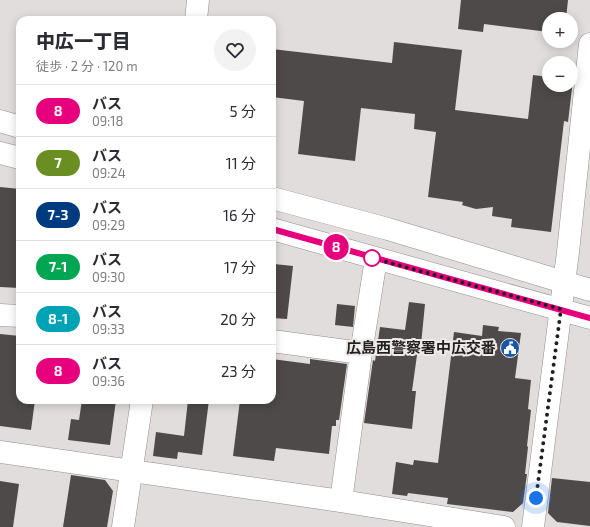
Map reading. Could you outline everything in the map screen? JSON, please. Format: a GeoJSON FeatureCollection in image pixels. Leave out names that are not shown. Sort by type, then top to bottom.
{"type":"FeatureCollection","features":[{"type":"Feature","properties":{"kind":"street"},"geometry":{"type":"LineString","coordinates":[[196,16],[198,0]]}},
{"type":"Feature","properties":{"kind":"street"},"geometry":{"type":"LineString","coordinates":[[533,527],[568,252],[587,90],[590,44]]}},
{"type":"Feature","properties":{"kind":"street"},"geometry":{"type":"LineString","coordinates":[[0,121],[16,126]]}},
{"type":"Feature","properties":{"kind":"street"},"geometry":{"type":"LineString","coordinates":[[0,153],[16,157]]}},
{"type":"Feature","properties":{"kind":"street"},"geometry":{"type":"LineString","coordinates":[[276,199],[388,229],[590,290]]}},
{"type":"Feature","properties":{"kind":"street"},"geometry":{"type":"LineString","coordinates":[[276,230],[590,318]]}},
{"type":"Feature","properties":{"kind":"street"},"geometry":{"type":"LineString","coordinates":[[341,501],[361,353],[376,259]]}},
{"type":"Feature","properties":{"kind":"street"},"geometry":{"type":"LineString","coordinates":[[0,315],[16,316]]}},
{"type":"Feature","properties":{"kind":"street"},"geometry":{"type":"LineString","coordinates":[[276,342],[361,353]]}},
{"type":"Feature","properties":{"kind":"street"},"geometry":{"type":"LineString","coordinates":[[123,527],[141,404]]}},
{"type":"Feature","properties":{"kind":"street"},"geometry":{"type":"LineString","coordinates":[[0,452],[341,501],[504,527]]}},
{"type":"Feature","properties":{"kind":"building"},"geometry":{"type":"Polygon","coordinates":[[[461,0],[568,0],[567,12],[542,12],[542,31],[484,24],[483,32],[458,29],[461,0]]]}},
{"type":"Feature","properties":{"kind":"building"},"geometry":{"type":"Polygon","coordinates":[[[394,42],[462,50],[455,110],[528,119],[533,75],[542,76],[542,92],[572,92],[568,122],[564,121],[551,232],[511,227],[512,219],[492,216],[493,207],[476,209],[462,205],[463,202],[428,197],[436,132],[414,129],[415,114],[361,108],[355,161],[298,154],[304,101],[276,98],[276,49],[392,63],[394,42]]]}},
{"type":"Feature","properties":{"kind":"building"},"geometry":{"type":"Polygon","coordinates":[[[0,187],[16,189],[16,288],[0,287],[0,187]]]}},
{"type":"Feature","properties":{"kind":"building"},"geometry":{"type":"Polygon","coordinates":[[[276,264],[293,266],[287,319],[276,318],[276,264]]]}},
{"type":"Feature","properties":{"kind":"building"},"geometry":{"type":"Polygon","coordinates":[[[409,302],[425,304],[420,355],[417,355],[412,391],[416,391],[412,429],[364,423],[373,360],[375,361],[380,327],[405,330],[409,302]]]}},
{"type":"Feature","properties":{"kind":"building"},"geometry":{"type":"Polygon","coordinates":[[[337,304],[355,306],[353,327],[335,325],[337,304]]]}},
{"type":"Feature","properties":{"kind":"building"},"geometry":{"type":"Polygon","coordinates":[[[483,325],[499,327],[498,331],[521,333],[515,378],[531,380],[528,409],[531,410],[525,474],[527,474],[523,503],[513,512],[447,504],[448,498],[408,493],[407,496],[392,494],[396,462],[413,465],[414,460],[438,463],[454,332],[482,336],[483,325]]]}},
{"type":"Feature","properties":{"kind":"building"},"geometry":{"type":"Polygon","coordinates":[[[0,334],[16,336],[16,404],[34,404],[31,430],[0,426],[0,334]]]}},
{"type":"Feature","properties":{"kind":"building"},"geometry":{"type":"Polygon","coordinates":[[[310,359],[347,364],[339,420],[336,420],[336,426],[332,426],[329,454],[276,448],[274,461],[233,456],[240,404],[276,404],[276,360],[310,364],[310,359]]]}},
{"type":"Feature","properties":{"kind":"building"},"geometry":{"type":"Polygon","coordinates":[[[81,404],[115,404],[110,445],[68,440],[71,419],[79,420],[81,404]]]}},
{"type":"Feature","properties":{"kind":"building"},"geometry":{"type":"Polygon","coordinates":[[[188,404],[208,404],[202,455],[178,452],[177,459],[153,456],[156,432],[184,436],[188,404]]]}},
{"type":"Feature","properties":{"kind":"building"},"geometry":{"type":"Polygon","coordinates":[[[71,475],[105,480],[113,491],[107,527],[63,527],[71,475]]]}},
{"type":"Feature","properties":{"kind":"building"},"geometry":{"type":"Polygon","coordinates":[[[552,478],[590,482],[590,526],[557,522],[548,513],[552,478]]]}},
{"type":"Feature","properties":{"kind":"building"},"geometry":{"type":"Polygon","coordinates":[[[0,481],[19,484],[13,527],[0,527],[0,481]]]}},
{"type":"Feature","properties":{"kind":"bus line","name":"8"},"geometry":{"type":"LineString","coordinates":[[276,230],[590,318]]}},
{"type":"Feature","properties":{"kind":"place","name":"広島西警察署中広交番"},"geometry":{"type":"Point","coordinates":[510,348]}},
{"type":"Feature","properties":{"kind":"route"},"geometry":{"type":"LineString","coordinates":[[372,258],[561,309],[536,498]]}}]}
